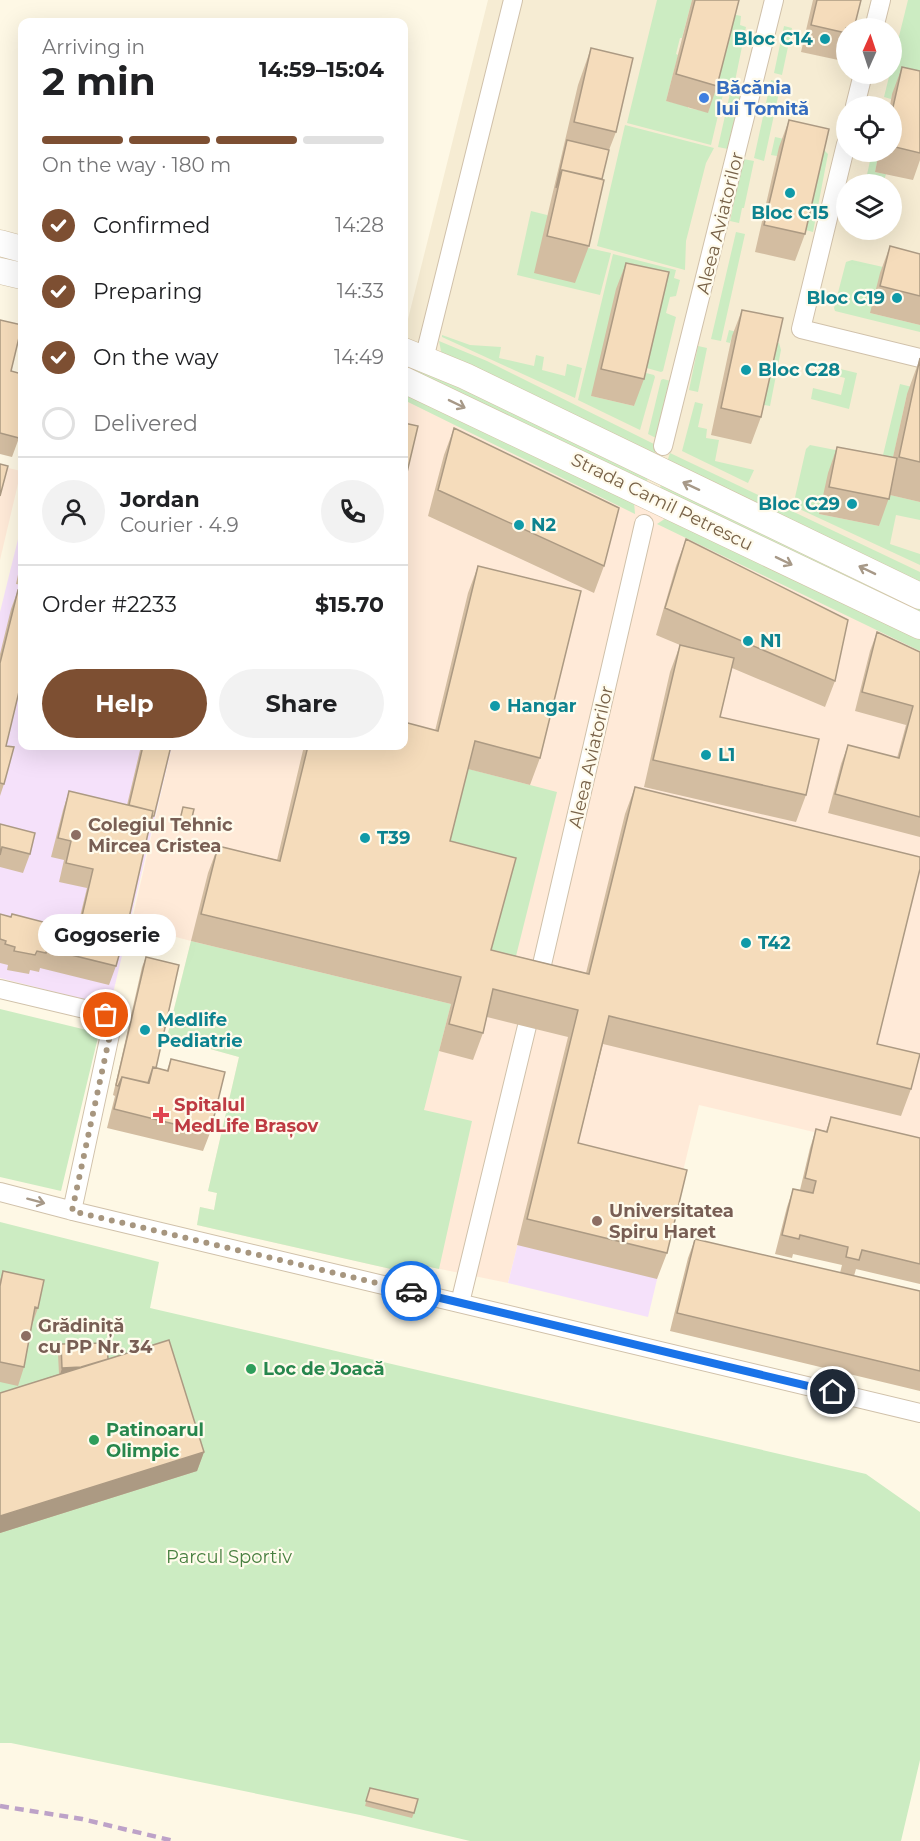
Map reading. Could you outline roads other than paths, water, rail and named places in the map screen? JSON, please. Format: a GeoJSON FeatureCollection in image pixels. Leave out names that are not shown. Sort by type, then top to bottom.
{"type":"FeatureCollection","features":[{"type":"Feature","properties":{"kind":"street","name":"Strada Camil Petrescu"},"geometry":{"type":"LineString","coordinates":[[513,0],[414,355],[465,376],[920,596]]}},
{"type":"Feature","properties":{"kind":"street","name":"Aleea Aviatorilor"},"geometry":{"type":"LineString","coordinates":[[663,446],[774,0]]}},
{"type":"Feature","properties":{"kind":"street"},"geometry":{"type":"LineString","coordinates":[[876,18],[881,0]]}},
{"type":"Feature","properties":{"kind":"street"},"geometry":{"type":"LineString","coordinates":[[842,162],[801,329],[920,358]]}},
{"type":"Feature","properties":{"kind":"street"},"geometry":{"type":"LineString","coordinates":[[0,243],[18,248]]}},
{"type":"Feature","properties":{"kind":"street"},"geometry":{"type":"LineString","coordinates":[[0,271],[18,275]]}},
{"type":"Feature","properties":{"kind":"street","name":"Strada Camil Petrescu"},"geometry":{"type":"LineString","coordinates":[[408,382],[920,626]]}},
{"type":"Feature","properties":{"kind":"street","name":"Aleea Aviatorilor"},"geometry":{"type":"LineString","coordinates":[[536,990],[644,524]]}},
{"type":"Feature","properties":{"kind":"street"},"geometry":{"type":"LineString","coordinates":[[0,989],[114,1016],[72,1211]]}},
{"type":"Feature","properties":{"kind":"street"},"geometry":{"type":"LineString","coordinates":[[460,1303],[527,1026]]}},
{"type":"Feature","properties":{"kind":"street"},"geometry":{"type":"LineString","coordinates":[[0,1192],[920,1413]]}},
{"type":"Feature","properties":{"kind":"railway"},"geometry":{"type":"LineString","coordinates":[[0,1806],[82,1819],[174,1841]]}},
{"type":"Feature","properties":{"kind":"place","name":"Bloc C14"},"geometry":{"type":"Point","coordinates":[825,39]}},
{"type":"Feature","properties":{"kind":"place","name":"Băcănia lui Tomită"},"geometry":{"type":"Point","coordinates":[704,98]}},
{"type":"Feature","properties":{"kind":"place","name":"Bloc C15"},"geometry":{"type":"Point","coordinates":[790,193]}},
{"type":"Feature","properties":{"kind":"place","name":"Bloc C19"},"geometry":{"type":"Point","coordinates":[897,298]}},
{"type":"Feature","properties":{"kind":"place","name":"Bloc C28"},"geometry":{"type":"Point","coordinates":[746,370]}},
{"type":"Feature","properties":{"kind":"place","name":"Bloc C29"},"geometry":{"type":"Point","coordinates":[852,504]}},
{"type":"Feature","properties":{"kind":"place","name":"N2"},"geometry":{"type":"Point","coordinates":[519,525]}},
{"type":"Feature","properties":{"kind":"place","name":"N1"},"geometry":{"type":"Point","coordinates":[748,641]}},
{"type":"Feature","properties":{"kind":"place","name":"Hangar"},"geometry":{"type":"Point","coordinates":[495,706]}},
{"type":"Feature","properties":{"kind":"place","name":"L1"},"geometry":{"type":"Point","coordinates":[706,755]}},
{"type":"Feature","properties":{"kind":"place","name":"Colegiul Tehnic Mircea Cristea"},"geometry":{"type":"Point","coordinates":[76,835]}},
{"type":"Feature","properties":{"kind":"place","name":"T39"},"geometry":{"type":"Point","coordinates":[365,838]}},
{"type":"Feature","properties":{"kind":"place","name":"T42"},"geometry":{"type":"Point","coordinates":[746,943]}},
{"type":"Feature","properties":{"kind":"place","name":"Gogoserie"},"geometry":{"type":"Point","coordinates":[106,1015]}},
{"type":"Feature","properties":{"kind":"place","name":"Medlife Pediatrie"},"geometry":{"type":"Point","coordinates":[145,1030]}},
{"type":"Feature","properties":{"kind":"place","name":"Spitalul MedLife Brașov"},"geometry":{"type":"Point","coordinates":[161,1115]}},
{"type":"Feature","properties":{"kind":"place","name":"Universitatea Spiru Haret"},"geometry":{"type":"Point","coordinates":[597,1221]}},
{"type":"Feature","properties":{"kind":"place","name":"Grădiniță cu PP Nr. 34"},"geometry":{"type":"Point","coordinates":[26,1336]}},
{"type":"Feature","properties":{"kind":"place","name":"Loc de Joacă"},"geometry":{"type":"Point","coordinates":[251,1369]}},
{"type":"Feature","properties":{"kind":"place","name":"Patinoarul Olimpic"},"geometry":{"type":"Point","coordinates":[94,1440]}},
{"type":"Feature","properties":{"kind":"park label","name":"Parcul Sportiv"},"geometry":{"type":"Point","coordinates":[229,1557]}}]}
